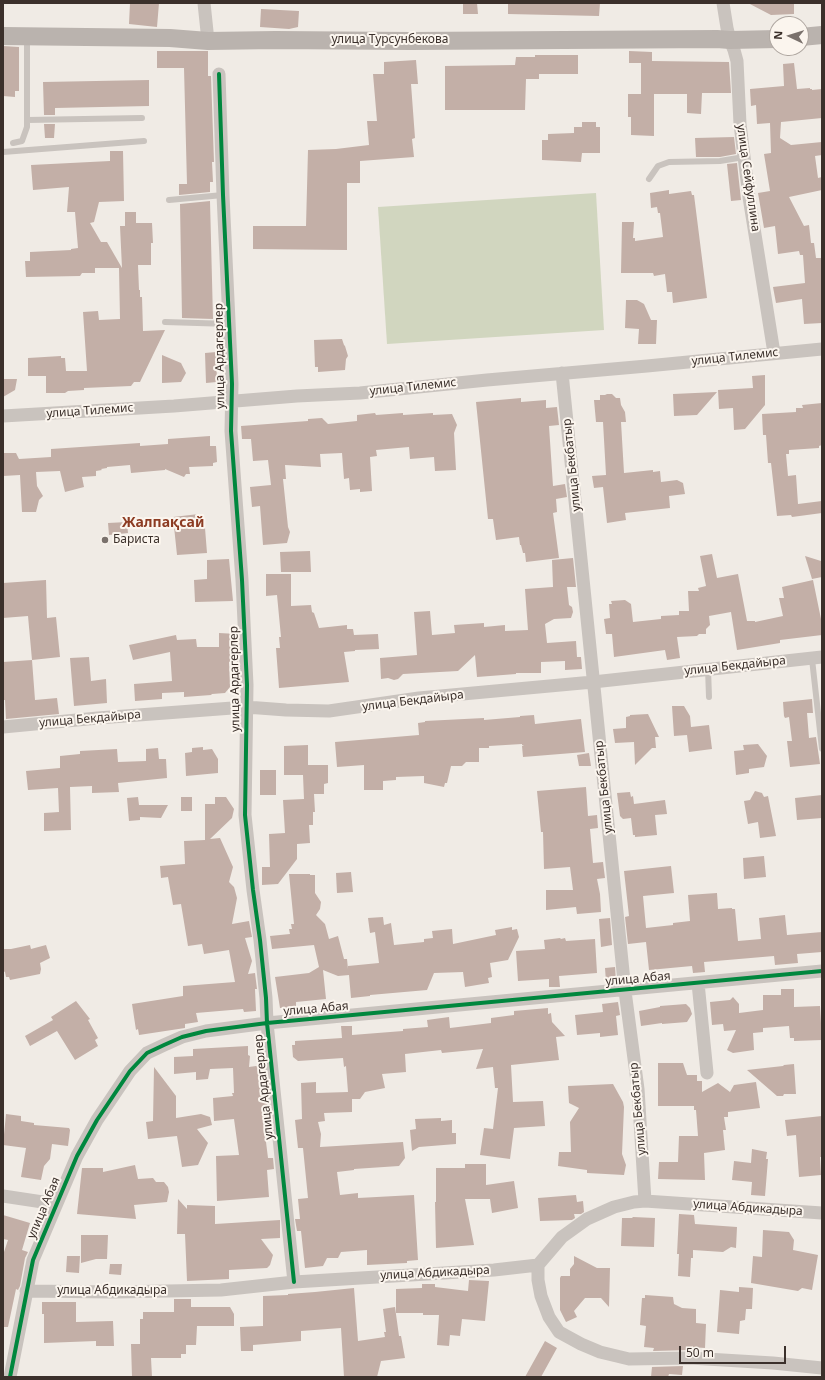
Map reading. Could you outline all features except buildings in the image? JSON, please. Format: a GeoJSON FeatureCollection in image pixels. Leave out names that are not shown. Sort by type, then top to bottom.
{"type":"FeatureCollection","features":[{"type":"Feature","properties":{"kind":"street"},"geometry":{"type":"LineString","coordinates":[[204,3],[208,41]]}},
{"type":"Feature","properties":{"kind":"street","name":"улица Сейфуллина"},"geometry":{"type":"LineString","coordinates":[[723,3],[730,40],[737,61],[740,124],[749,197],[774,353]]}},
{"type":"Feature","properties":{"kind":"street"},"geometry":{"type":"LineString","coordinates":[[809,36],[822,35]]}},
{"type":"Feature","properties":{"kind":"street","name":"улица Турсунбекова"},"geometry":{"type":"LineString","coordinates":[[3,36],[170,38],[208,41],[769,39]]}},
{"type":"Feature","properties":{"kind":"street","name":"улица Ардагерлер"},"geometry":{"type":"LineString","coordinates":[[219,74],[223,195],[230,324],[232,384],[231,431],[243,588],[247,685],[245,816],[260,940],[266,998],[266,1023],[294,1282]]}},
{"type":"Feature","properties":{"kind":"street","name":"улица Тилемис"},"geometry":{"type":"LineString","coordinates":[[3,416],[360,393],[822,348]]}},
{"type":"Feature","properties":{"kind":"street","name":"улица Бекбатыр"},"geometry":{"type":"LineString","coordinates":[[562,373],[625,991],[638,1089],[645,1201]]}},
{"type":"Feature","properties":{"kind":"street","name":"улица Бекдайыра"},"geometry":{"type":"LineString","coordinates":[[3,727],[246,707],[329,711],[419,698],[593,682],[817,658]]}},
{"type":"Feature","properties":{"kind":"street","name":"улица Абая"},"geometry":{"type":"LineString","coordinates":[[10,1377],[33,1260],[56,1204],[77,1156],[97,1120],[130,1072],[147,1053],[182,1037],[206,1031],[266,1023],[625,991],[822,971]]}},
{"type":"Feature","properties":{"kind":"street"},"geometry":{"type":"LineString","coordinates":[[698,983],[707,1073]]}},
{"type":"Feature","properties":{"kind":"street"},"geometry":{"type":"LineString","coordinates":[[3,1196],[56,1204]]}},
{"type":"Feature","properties":{"kind":"street","name":"улица Абдикадыра"},"geometry":{"type":"LineString","coordinates":[[26,1291],[114,1292],[220,1290],[294,1282],[494,1270],[538,1265],[562,1237],[586,1220],[614,1207],[645,1201],[822,1213]]}},
{"type":"Feature","properties":{"kind":"street"},"geometry":{"type":"LineString","coordinates":[[538,1265],[538,1280],[541,1296],[549,1317],[559,1332],[600,1352],[629,1359],[690,1358],[773,1363],[822,1368]]}},
{"type":"Feature","properties":{"kind":"lane"},"geometry":{"type":"LineString","coordinates":[[13,143],[22,141],[27,127],[27,37]]}},
{"type":"Feature","properties":{"kind":"lane"},"geometry":{"type":"LineString","coordinates":[[27,120],[142,118]]}},
{"type":"Feature","properties":{"kind":"lane"},"geometry":{"type":"LineString","coordinates":[[3,152],[144,141]]}},
{"type":"Feature","properties":{"kind":"lane"},"geometry":{"type":"LineString","coordinates":[[649,179],[658,166],[669,162],[720,161],[744,156]]}},
{"type":"Feature","properties":{"kind":"lane"},"geometry":{"type":"LineString","coordinates":[[169,200],[223,195]]}},
{"type":"Feature","properties":{"kind":"lane"},"geometry":{"type":"LineString","coordinates":[[165,322],[230,324]]}},
{"type":"Feature","properties":{"kind":"lane"},"geometry":{"type":"LineString","coordinates":[[817,658],[822,749]]}},
{"type":"Feature","properties":{"kind":"lane"},"geometry":{"type":"LineString","coordinates":[[708,669],[709,697]]}},
{"type":"Feature","properties":{"kind":"green space"},"geometry":{"type":"Polygon","coordinates":[[[596,193],[604,330],[387,344],[378,207],[596,193]]]}},
{"type":"Feature","properties":{"kind":"cycle path"},"geometry":{"type":"LineString","coordinates":[[219,74],[232,384],[231,431],[242,580],[247,685],[245,815],[260,940],[267,1023],[294,1282]]}},
{"type":"Feature","properties":{"kind":"cycle path"},"geometry":{"type":"LineString","coordinates":[[10,1377],[33,1260],[77,1156],[97,1120],[130,1071],[147,1053],[182,1037],[206,1031],[267,1023],[822,971]]}},
{"type":"Feature","properties":{"kind":"place","name":"Бариста"},"geometry":{"type":"Point","coordinates":[105,540]}},
{"type":"Feature","properties":{"kind":"district","name":"Жалпақсай"},"geometry":{"type":"Point","coordinates":[163,523]}}]}
